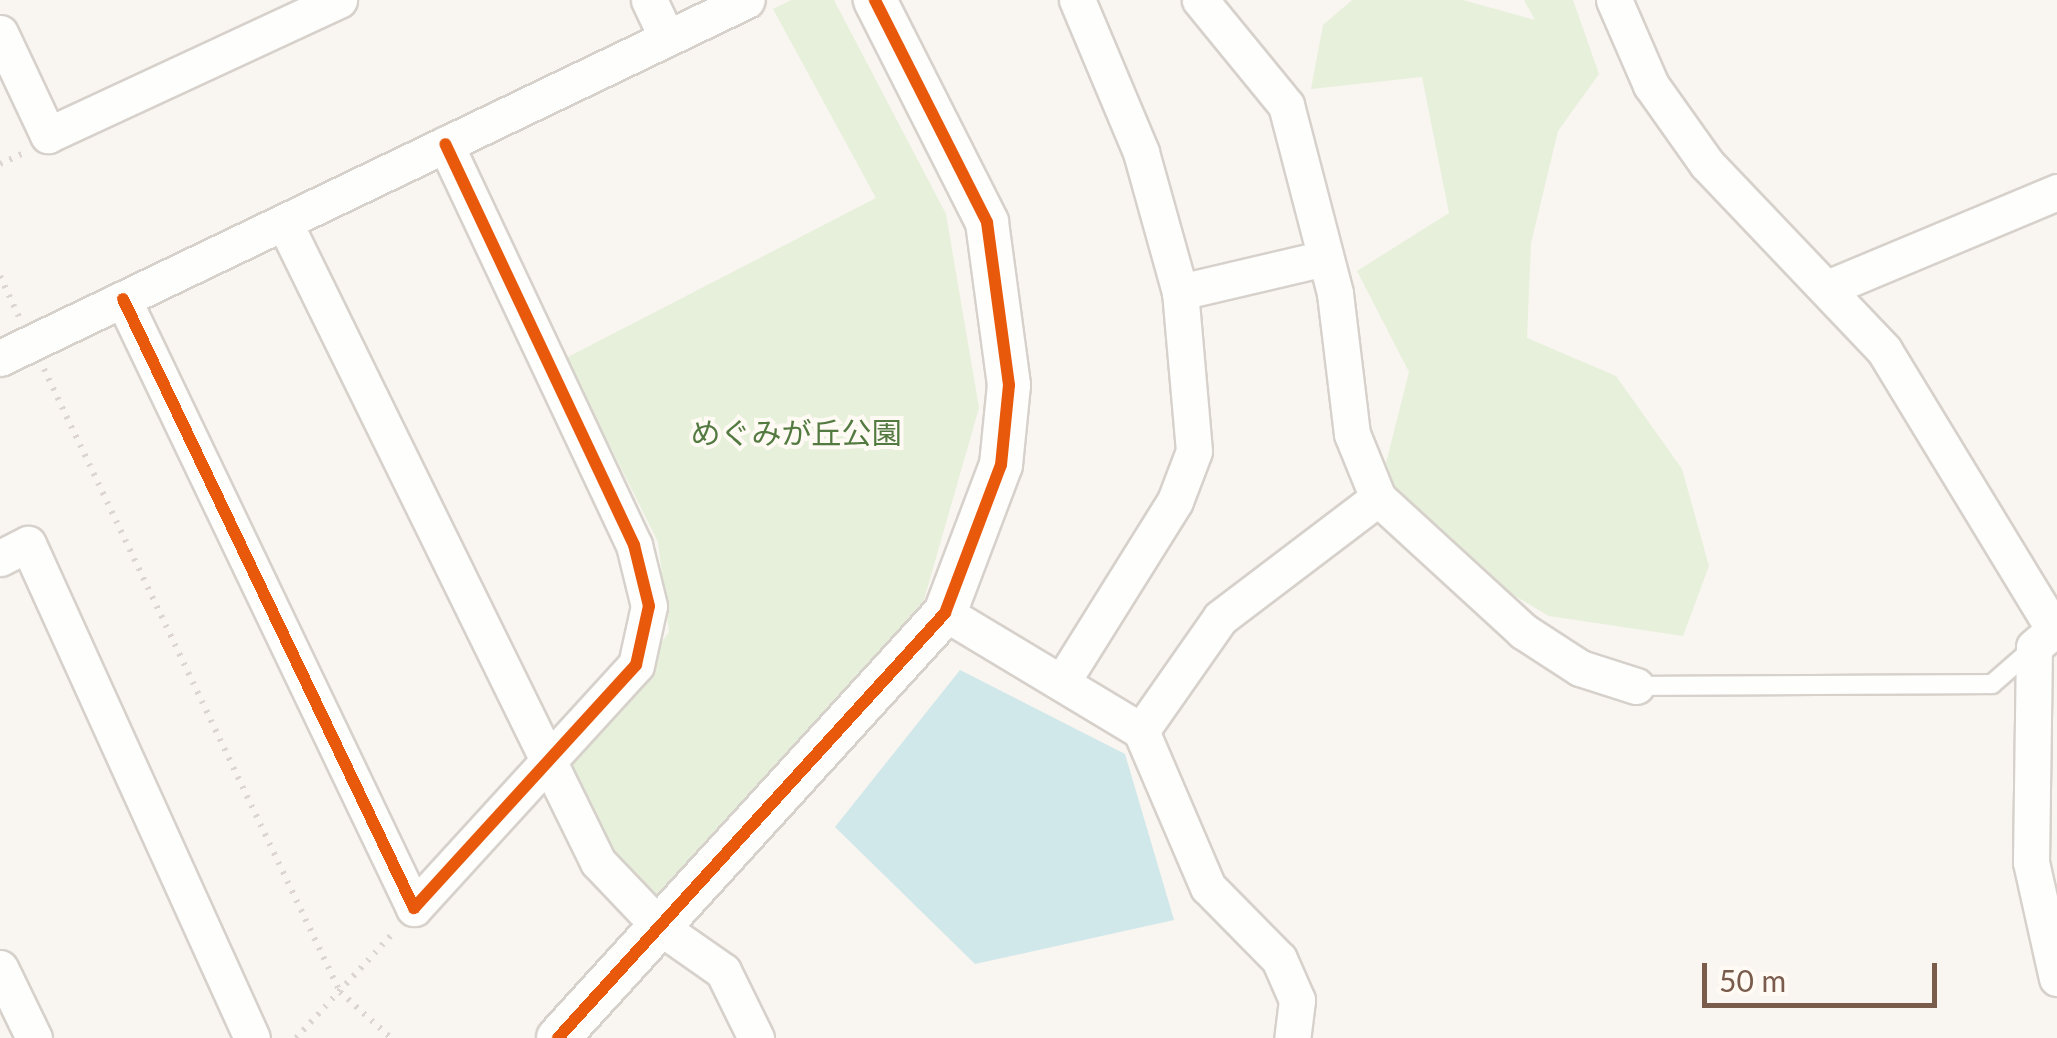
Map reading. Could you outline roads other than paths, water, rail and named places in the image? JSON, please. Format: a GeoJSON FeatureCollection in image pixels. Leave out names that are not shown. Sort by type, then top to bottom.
{"type":"FeatureCollection","features":[{"type":"Feature","properties":{"kind":"street"},"geometry":{"type":"LineString","coordinates":[[0,33],[48,135],[340,0]]}},
{"type":"Feature","properties":{"kind":"street"},"geometry":{"type":"LineString","coordinates":[[649,0],[667,38]]}},
{"type":"Feature","properties":{"kind":"street"},"geometry":{"type":"LineString","coordinates":[[0,358],[747,0]]}},
{"type":"Feature","properties":{"kind":"street"},"geometry":{"type":"LineString","coordinates":[[558,1038],[945,612],[1001,465],[1009,385],[1000,289],[987,222],[875,0]]}},
{"type":"Feature","properties":{"kind":"street"},"geometry":{"type":"LineString","coordinates":[[1062,682],[1175,500],[1194,451],[1180,292],[1141,152],[1077,0]]}},
{"type":"Feature","properties":{"kind":"street"},"geometry":{"type":"LineString","coordinates":[[1200,0],[1286,104],[1325,258],[1352,434],[1378,498],[1524,631],[1580,668],[1636,686]]}},
{"type":"Feature","properties":{"kind":"street"},"geometry":{"type":"LineString","coordinates":[[1614,0],[1651,85],[1707,164],[1830,287],[1884,350],[2048,634],[2031,862],[2057,978]]}},
{"type":"Feature","properties":{"kind":"street"},"geometry":{"type":"LineString","coordinates":[[123,299],[414,908],[636,664],[648,606],[634,544],[445,144]]}},
{"type":"Feature","properties":{"kind":"street"},"geometry":{"type":"LineString","coordinates":[[1830,287],[2057,192]]}},
{"type":"Feature","properties":{"kind":"street"},"geometry":{"type":"LineString","coordinates":[[284,222],[546,765],[598,862],[660,926],[723,971],[756,1038]]}},
{"type":"Feature","properties":{"kind":"street"},"geometry":{"type":"LineString","coordinates":[[1180,292],[1325,258]]}},
{"type":"Feature","properties":{"kind":"street"},"geometry":{"type":"LineString","coordinates":[[1141,731],[1220,618],[1378,498]]}},
{"type":"Feature","properties":{"kind":"street"},"geometry":{"type":"LineString","coordinates":[[0,558],[28,544],[252,1038]]}},
{"type":"Feature","properties":{"kind":"street"},"geometry":{"type":"LineString","coordinates":[[945,612],[1141,731],[1208,887],[1279,959],[1297,1000],[1292,1038]]}},
{"type":"Feature","properties":{"kind":"street"},"geometry":{"type":"LineString","coordinates":[[0,968],[34,1038]]}},
{"type":"Feature","properties":{"kind":"lane"},"geometry":{"type":"LineString","coordinates":[[1636,686],[1992,684],[2048,634]]}},
{"type":"Feature","properties":{"kind":"water"},"geometry":{"type":"Polygon","coordinates":[[[960,670],[1125,754],[1174,920],[975,964],[835,827],[960,670]]]}},
{"type":"Feature","properties":{"kind":"park label","name":"めぐみが丘公園"},"geometry":{"type":"Point","coordinates":[796,432]}}]}
